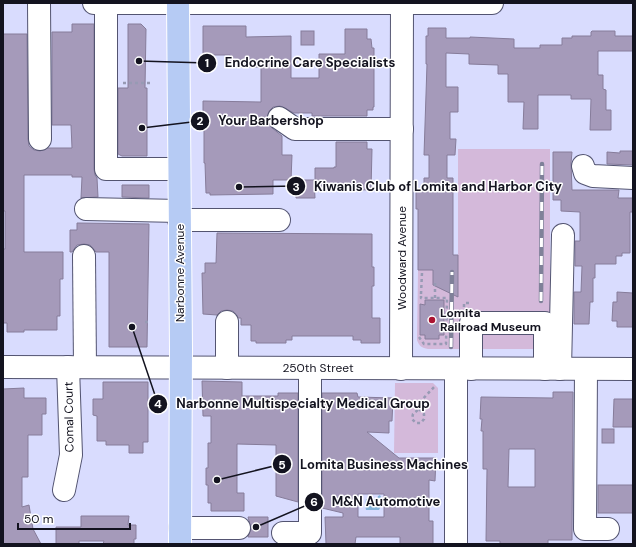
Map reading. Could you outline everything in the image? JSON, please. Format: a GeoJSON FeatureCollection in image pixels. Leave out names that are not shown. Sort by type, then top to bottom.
{"type":"FeatureCollection","features":[{"type":"Feature","properties":{"kind":"main road","name":"Narbonne Avenue"},"geometry":{"type":"LineString","coordinates":[[178,4],[180,215],[180,536]]}},
{"type":"Feature","properties":{"kind":"street"},"geometry":{"type":"LineString","coordinates":[[39,3],[40,139]]}},
{"type":"Feature","properties":{"kind":"street"},"geometry":{"type":"LineString","coordinates":[[94,3],[492,3]]}},
{"type":"Feature","properties":{"kind":"street"},"geometry":{"type":"LineString","coordinates":[[106,3],[106,169],[179,169]]}},
{"type":"Feature","properties":{"kind":"street","name":"Woodward Avenue"},"geometry":{"type":"LineString","coordinates":[[401,369],[402,3]]}},
{"type":"Feature","properties":{"kind":"street"},"geometry":{"type":"LineString","coordinates":[[279,118],[295,129],[402,129]]}},
{"type":"Feature","properties":{"kind":"street"},"geometry":{"type":"LineString","coordinates":[[583,166],[585,172],[593,176],[633,178]]}},
{"type":"Feature","properties":{"kind":"street"},"geometry":{"type":"LineString","coordinates":[[86,209],[279,220]]}},
{"type":"Feature","properties":{"kind":"street"},"geometry":{"type":"LineString","coordinates":[[553,369],[563,235]]}},
{"type":"Feature","properties":{"kind":"street","name":"Comal Court"},"geometry":{"type":"LineString","coordinates":[[64,490],[71,455],[84,256]]}},
{"type":"Feature","properties":{"kind":"street"},"geometry":{"type":"LineString","coordinates":[[226,322],[227,368]]}},
{"type":"Feature","properties":{"kind":"street"},"geometry":{"type":"LineString","coordinates":[[456,544],[463,369],[471,323],[545,323],[553,369]]}},
{"type":"Feature","properties":{"kind":"street","name":"250th Street"},"geometry":{"type":"LineString","coordinates":[[3,367],[633,369]]}},
{"type":"Feature","properties":{"kind":"street"},"geometry":{"type":"LineString","coordinates":[[283,533],[310,533],[310,368]]}},
{"type":"Feature","properties":{"kind":"street"},"geometry":{"type":"LineString","coordinates":[[586,369],[585,529],[608,529]]}},
{"type":"Feature","properties":{"kind":"street"},"geometry":{"type":"LineString","coordinates":[[180,536],[238,528]]}},
{"type":"Feature","properties":{"kind":"path"},"geometry":{"type":"LineString","coordinates":[[106,83],[152,83]]}},
{"type":"Feature","properties":{"kind":"path"},"geometry":{"type":"LineString","coordinates":[[435,283],[435,298]]}},
{"type":"Feature","properties":{"kind":"path"},"geometry":{"type":"LineString","coordinates":[[417,337],[419,337],[424,344],[446,344],[447,298],[421,298],[421,294]]}},
{"type":"Feature","properties":{"kind":"path"},"geometry":{"type":"LineString","coordinates":[[464,303],[472,303]]}},
{"type":"Feature","properties":{"kind":"path"},"geometry":{"type":"LineString","coordinates":[[145,322],[151,322]]}},
{"type":"Feature","properties":{"kind":"path"},"geometry":{"type":"LineString","coordinates":[[419,409],[413,414],[412,419],[416,423],[421,423],[424,420],[424,414],[419,409],[418,404],[436,386]]}},
{"type":"Feature","properties":{"kind":"shaded area"},"geometry":{"type":"Polygon","coordinates":[[[458,149],[550,149],[550,349],[428,349],[421,346],[417,340],[418,270],[458,270],[458,149]]]}},
{"type":"Feature","properties":{"kind":"shaded area"},"geometry":{"type":"Polygon","coordinates":[[[395,383],[433,383],[438,388],[438,453],[394,453],[395,383]]]}},
{"type":"Feature","properties":{"kind":"water"},"geometry":{"type":"Polygon","coordinates":[[[380,495],[382,504],[379,510],[366,510],[366,499],[377,499],[380,495]]]}},
{"type":"Feature","properties":{"kind":"building"},"geometry":{"type":"Polygon","coordinates":[[[72,24],[94,24],[94,169],[97,178],[98,197],[81,198],[82,177],[72,177],[72,175],[24,175],[24,252],[63,252],[63,279],[60,279],[60,316],[57,316],[57,330],[24,330],[24,332],[7,332],[7,323],[3,323],[3,249],[5,249],[5,211],[3,211],[3,34],[27,34],[29,146],[34,150],[40,151],[48,148],[72,148],[71,125],[52,125],[52,32],[72,32],[72,24]]]}},
{"type":"Feature","properties":{"kind":"building"},"geometry":{"type":"Polygon","coordinates":[[[128,24],[141,24],[146,29],[145,88],[147,88],[147,156],[122,156],[118,154],[118,88],[128,88],[128,24]]]}},
{"type":"Feature","properties":{"kind":"building"},"geometry":{"type":"Polygon","coordinates":[[[203,26],[246,26],[246,37],[291,36],[291,78],[319,78],[319,54],[345,54],[345,29],[367,29],[367,39],[371,39],[372,48],[374,48],[373,110],[367,110],[367,116],[312,116],[312,113],[294,113],[280,106],[273,107],[269,111],[267,117],[268,123],[282,136],[282,155],[292,155],[291,180],[273,180],[273,194],[210,195],[210,193],[206,193],[203,101],[261,102],[261,67],[230,67],[230,55],[203,55],[203,26]]]}},
{"type":"Feature","properties":{"kind":"building"},"geometry":{"type":"Polygon","coordinates":[[[428,28],[446,28],[446,38],[470,37],[514,39],[514,48],[540,48],[540,45],[562,45],[562,38],[572,38],[572,36],[591,36],[592,31],[615,31],[615,36],[633,36],[633,51],[598,51],[598,75],[603,75],[603,89],[606,90],[606,110],[611,110],[611,130],[590,130],[591,99],[571,99],[571,95],[538,95],[538,129],[523,129],[524,102],[508,102],[508,74],[498,74],[498,65],[469,64],[469,54],[446,53],[446,87],[458,87],[458,112],[450,112],[450,139],[456,139],[455,155],[447,155],[447,178],[453,178],[453,255],[458,255],[458,297],[433,285],[433,270],[418,270],[418,209],[416,209],[416,191],[424,191],[424,178],[429,178],[429,155],[424,155],[427,64],[426,36],[428,36],[428,28]]]}},
{"type":"Feature","properties":{"kind":"building"},"geometry":{"type":"Polygon","coordinates":[[[301,31],[314,31],[314,45],[301,45],[301,31]]]}},
{"type":"Feature","properties":{"kind":"building"},"geometry":{"type":"Polygon","coordinates":[[[336,142],[367,142],[367,149],[372,149],[371,190],[315,189],[315,168],[336,167],[336,142]]]}},
{"type":"Feature","properties":{"kind":"building"},"geometry":{"type":"Polygon","coordinates":[[[620,151],[633,151],[633,165],[607,164],[607,152],[620,153],[620,151]]]}},
{"type":"Feature","properties":{"kind":"building"},"geometry":{"type":"Polygon","coordinates":[[[553,152],[572,152],[572,190],[619,190],[618,198],[633,198],[633,212],[630,212],[630,253],[622,253],[622,256],[616,256],[616,264],[595,264],[595,278],[593,278],[593,302],[590,302],[589,324],[574,324],[574,292],[581,292],[582,266],[575,266],[575,241],[580,241],[580,212],[561,211],[561,200],[553,200],[553,152]]]}},
{"type":"Feature","properties":{"kind":"building"},"geometry":{"type":"Polygon","coordinates":[[[296,180],[314,180],[315,198],[296,198],[296,180]]]}},
{"type":"Feature","properties":{"kind":"building"},"geometry":{"type":"Polygon","coordinates":[[[122,185],[149,185],[149,198],[122,197],[122,185]]]}},
{"type":"Feature","properties":{"kind":"building"},"geometry":{"type":"Polygon","coordinates":[[[77,223],[149,224],[147,347],[109,347],[109,252],[96,252],[90,245],[84,244],[77,245],[72,252],[70,252],[70,230],[77,230],[77,223]]]}},
{"type":"Feature","properties":{"kind":"building"},"geometry":{"type":"Polygon","coordinates":[[[217,233],[372,234],[372,267],[374,267],[374,286],[372,286],[372,318],[380,318],[380,343],[361,343],[361,340],[353,340],[353,336],[292,336],[292,340],[286,340],[286,343],[256,343],[256,341],[251,341],[251,325],[241,325],[241,318],[238,318],[233,311],[221,311],[217,315],[203,314],[202,273],[205,273],[205,263],[216,263],[217,233]]]}},
{"type":"Feature","properties":{"kind":"building"},"geometry":{"type":"Polygon","coordinates":[[[617,292],[633,293],[633,327],[617,327],[617,321],[612,321],[613,302],[617,302],[617,292]]]}},
{"type":"Feature","properties":{"kind":"building","name":"Lomita Railroad Museum"},"geometry":{"type":"Polygon","coordinates":[[[425,300],[444,300],[444,335],[439,335],[439,339],[425,339],[425,335],[420,335],[420,304],[425,305],[425,300]]]}},
{"type":"Feature","properties":{"kind":"building"},"geometry":{"type":"Polygon","coordinates":[[[202,381],[242,382],[242,396],[278,396],[278,393],[298,393],[298,502],[276,496],[276,445],[237,444],[237,493],[244,493],[244,511],[211,511],[211,503],[208,503],[206,468],[208,468],[208,443],[211,443],[211,416],[203,416],[202,381]]]}},
{"type":"Feature","properties":{"kind":"building"},"geometry":{"type":"Polygon","coordinates":[[[103,382],[148,382],[148,442],[143,442],[143,453],[129,453],[129,445],[106,445],[106,441],[97,441],[97,416],[93,415],[93,399],[103,399],[103,382]]]}},
{"type":"Feature","properties":{"kind":"building"},"geometry":{"type":"Polygon","coordinates":[[[24,388],[24,398],[46,398],[46,414],[42,414],[42,435],[28,435],[28,477],[22,477],[22,507],[29,505],[33,529],[41,544],[3,544],[3,389],[24,388]]]}},
{"type":"Feature","properties":{"kind":"building"},"geometry":{"type":"Polygon","coordinates":[[[553,392],[573,392],[572,540],[548,540],[548,544],[500,544],[500,541],[486,541],[487,469],[483,469],[483,431],[481,431],[482,419],[480,419],[481,397],[553,398],[553,392]],[[509,449],[508,487],[535,487],[535,449],[509,449]]]}},
{"type":"Feature","properties":{"kind":"building"},"geometry":{"type":"Polygon","coordinates":[[[322,393],[357,393],[358,397],[393,398],[392,421],[389,421],[389,433],[367,432],[399,458],[436,458],[435,481],[429,480],[429,521],[433,521],[433,544],[400,544],[400,537],[356,537],[355,544],[326,544],[325,517],[343,517],[343,513],[322,508],[322,393]],[[358,494],[358,517],[384,517],[384,494],[358,494]]]}},
{"type":"Feature","properties":{"kind":"building"},"geometry":{"type":"Polygon","coordinates":[[[614,399],[633,399],[633,427],[613,427],[614,399]]]}},
{"type":"Feature","properties":{"kind":"building"},"geometry":{"type":"Polygon","coordinates":[[[602,429],[614,429],[614,443],[602,443],[602,429]]]}},
{"type":"Feature","properties":{"kind":"building"},"geometry":{"type":"Polygon","coordinates":[[[598,485],[633,485],[633,513],[598,513],[598,485]]]}},
{"type":"Feature","properties":{"kind":"building"},"geometry":{"type":"Polygon","coordinates":[[[81,516],[129,516],[128,525],[136,525],[136,539],[134,539],[134,544],[103,544],[104,541],[79,541],[79,544],[56,544],[56,527],[81,527],[81,516]]]}},
{"type":"Feature","properties":{"kind":"building"},"geometry":{"type":"Polygon","coordinates":[[[248,517],[268,517],[268,537],[248,537],[251,528],[248,517]]]}},
{"type":"Feature","properties":{"kind":"railway"},"geometry":{"type":"LineString","coordinates":[[541,301],[542,164]]}},
{"type":"Feature","properties":{"kind":"railway"},"geometry":{"type":"LineString","coordinates":[[451,347],[452,272]]}},
{"type":"Feature","properties":{"kind":"place","name":"Endocrine Care Specialists"},"geometry":{"type":"Point","coordinates":[139,61]}},
{"type":"Feature","properties":{"kind":"place","name":"Your Barbershop"},"geometry":{"type":"Point","coordinates":[142,128]}},
{"type":"Feature","properties":{"kind":"place","name":"Kiwanis Club of Lomita and Harbor City"},"geometry":{"type":"Point","coordinates":[239,187]}},
{"type":"Feature","properties":{"kind":"place","name":"Lomita Railroad Museum"},"geometry":{"type":"Point","coordinates":[432,320]}},
{"type":"Feature","properties":{"kind":"place","name":"Narbonne Multispecialty Medical Group"},"geometry":{"type":"Point","coordinates":[132,327]}},
{"type":"Feature","properties":{"kind":"place","name":"Lomita Business Machines"},"geometry":{"type":"Point","coordinates":[217,480]}},
{"type":"Feature","properties":{"kind":"place","name":"M&N Automotive"},"geometry":{"type":"Point","coordinates":[256,527]}}]}
